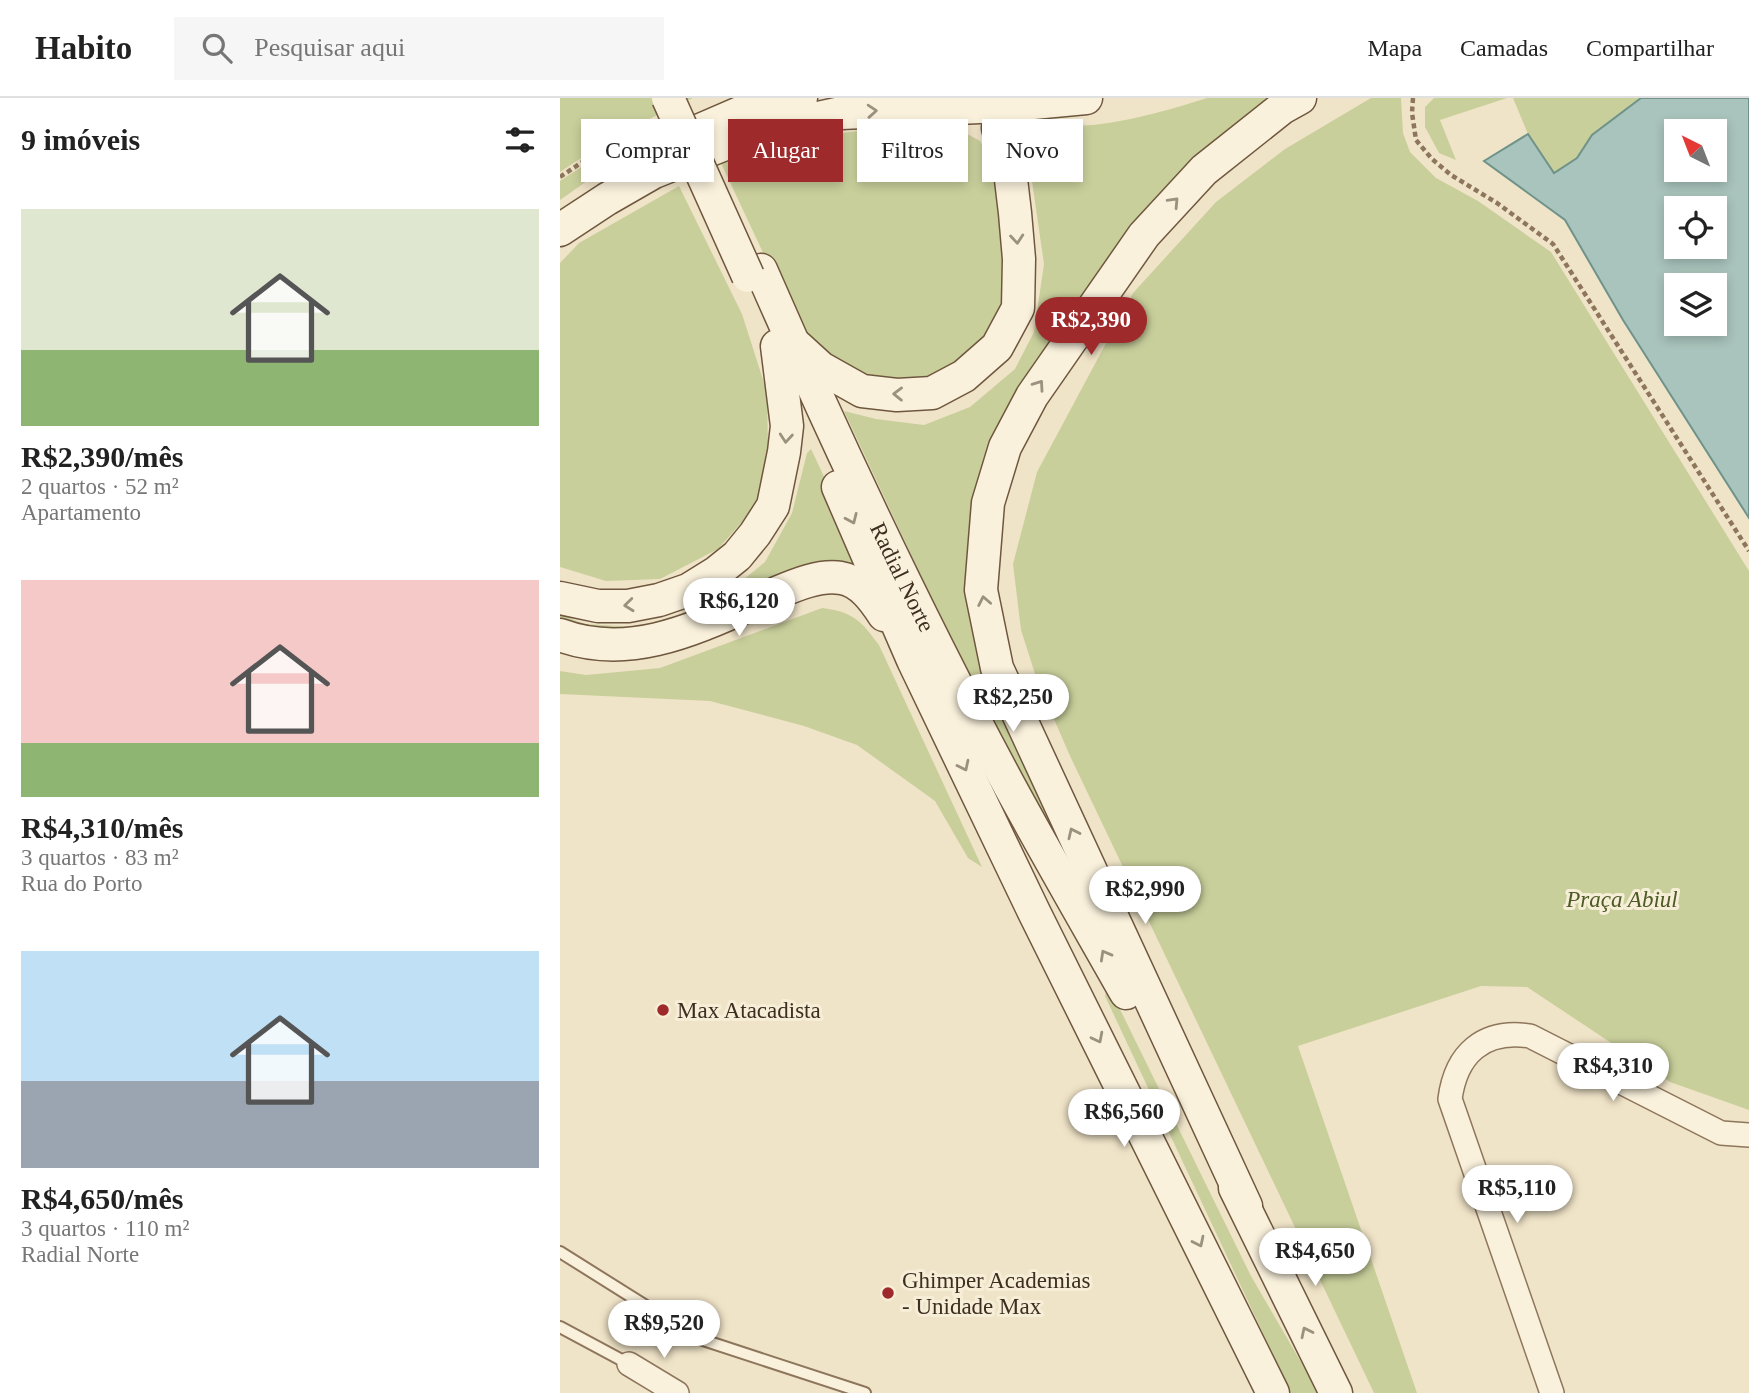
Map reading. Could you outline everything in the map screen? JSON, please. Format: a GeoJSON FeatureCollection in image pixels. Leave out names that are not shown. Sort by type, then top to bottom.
{"type":"FeatureCollection","features":[{"type":"Feature","properties":{"kind":"main road"},"geometry":{"type":"LineString","coordinates":[[668,98],[755,273]]}},
{"type":"Feature","properties":{"kind":"main road"},"geometry":{"type":"LineString","coordinates":[[686,98],[755,273]]}},
{"type":"Feature","properties":{"kind":"main road"},"geometry":{"type":"LineString","coordinates":[[560,205],[633,160],[671,143],[742,112],[801,98]]}},
{"type":"Feature","properties":{"kind":"main road"},"geometry":{"type":"LineString","coordinates":[[560,230],[654,172],[730,142],[800,122],[841,113],[1086,98]]}},
{"type":"Feature","properties":{"kind":"main road"},"geometry":{"type":"LineString","coordinates":[[1246,1206],[997,668],[982,590],[988,503],[1005,447],[1032,396],[1144,235],[1204,170],[1282,108],[1300,98]]}},
{"type":"Feature","properties":{"kind":"main road"},"geometry":{"type":"LineString","coordinates":[[1001,119],[1007,102]]}},
{"type":"Feature","properties":{"kind":"main road"},"geometry":{"type":"LineString","coordinates":[[952,108],[982,124]]}},
{"type":"Feature","properties":{"kind":"main road"},"geometry":{"type":"LineString","coordinates":[[784,344],[862,391],[897,395],[932,393],[964,376],[997,348],[1018,308],[1018,259],[1011,182]]}},
{"type":"Feature","properties":{"kind":"main road","name":"Radial Norte"},"geometry":{"type":"LineString","coordinates":[[755,273],[913,660],[1034,912],[1273,1393]]}},
{"type":"Feature","properties":{"kind":"main road"},"geometry":{"type":"LineString","coordinates":[[560,598],[598,606],[628,606],[659,600],[688,590],[737,556],[755,534],[772,506],[785,452],[787,426],[784,344]]}},
{"type":"Feature","properties":{"kind":"main road","name":"Radial Norte"},"geometry":{"type":"LineString","coordinates":[[784,344],[1009,784],[1246,1206],[1336,1393]]}},
{"type":"Feature","properties":{"kind":"main road"},"geometry":{"type":"LineString","coordinates":[[560,635],[606,645],[651,642],[678,635],[807,582],[839,577],[859,586],[871,596],[913,660]]}},
{"type":"Feature","properties":{"kind":"street"},"geometry":{"type":"LineString","coordinates":[[1552,1393],[1450,1099],[1452,1079],[1458,1065],[1468,1053],[1480,1045],[1510,1033],[1530,1036],[1721,1133],[1749,1135]]}},
{"type":"Feature","properties":{"kind":"street"},"geometry":{"type":"LineString","coordinates":[[629,1364],[677,1393]]}},
{"type":"Feature","properties":{"kind":"lane"},"geometry":{"type":"LineString","coordinates":[[560,1252],[697,1338],[865,1393]]}},
{"type":"Feature","properties":{"kind":"lane"},"geometry":{"type":"LineString","coordinates":[[560,1327],[629,1364]]}},
{"type":"Feature","properties":{"kind":"path"},"geometry":{"type":"LineString","coordinates":[[1413,98],[1416,140],[1432,159],[1451,175],[1497,203],[1553,244],[1749,551]]}},
{"type":"Feature","properties":{"kind":"path"},"geometry":{"type":"LineString","coordinates":[[560,177],[581,163]]}},
{"type":"Feature","properties":{"kind":"green space"},"geometry":{"type":"Polygon","coordinates":[[[560,98],[693,98],[649,119],[581,119],[581,158],[560,172],[560,98]]]}},
{"type":"Feature","properties":{"kind":"green space"},"geometry":{"type":"Polygon","coordinates":[[[1207,98],[1288,98],[1168,188],[979,489],[966,568],[972,627],[983,675],[1055,831],[1048,835],[943,623],[844,411],[876,419],[924,425],[970,407],[1015,369],[1034,332],[1044,264],[1032,182],[1083,182],[1083,125],[1168,110],[1207,98]]]}},
{"type":"Feature","properties":{"kind":"green space","name":"Praça Abiul"},"geometry":{"type":"Polygon","coordinates":[[[1371,98],[1401,98],[1403,133],[1410,152],[1436,178],[1478,201],[1551,252],[1749,571],[1749,1110],[1670,1082],[1527,987],[1481,986],[1298,1046],[1417,1393],[1374,1393],[1070,756],[1037,680],[1021,630],[1013,564],[1037,472],[1133,293],[1216,202],[1285,149],[1371,98]]]}},
{"type":"Feature","properties":{"kind":"green space"},"geometry":{"type":"Polygon","coordinates":[[[1434,98],[1507,98],[1440,120],[1456,160],[1439,153],[1425,127],[1425,107],[1434,98]]]}},
{"type":"Feature","properties":{"kind":"green space"},"geometry":{"type":"Polygon","coordinates":[[[1513,98],[1641,98],[1592,135],[1577,158],[1554,173],[1528,134],[1513,98]]]}},
{"type":"Feature","properties":{"kind":"green space"},"geometry":{"type":"Polygon","coordinates":[[[857,131],[857,182],[968,182],[968,134],[982,144],[982,182],[1001,182],[1007,288],[997,320],[972,356],[943,375],[906,385],[865,379],[829,360],[795,321],[730,182],[843,182],[843,133],[857,131]]]}},
{"type":"Feature","properties":{"kind":"green space"},"geometry":{"type":"Polygon","coordinates":[[[728,160],[728,178],[721,163],[728,160]]]}},
{"type":"Feature","properties":{"kind":"green space"},"geometry":{"type":"Polygon","coordinates":[[[581,167],[581,182],[586,182],[560,200],[560,181],[581,167]]]}},
{"type":"Feature","properties":{"kind":"green space"},"geometry":{"type":"Polygon","coordinates":[[[679,186],[742,314],[767,392],[768,447],[757,505],[718,549],[660,579],[606,581],[560,567],[560,263],[579,243],[679,186]]]}},
{"type":"Feature","properties":{"kind":"green space"},"geometry":{"type":"Polygon","coordinates":[[[811,449],[870,574],[712,609],[624,632],[586,627],[560,618],[560,614],[584,624],[636,627],[688,613],[731,590],[765,562],[792,513],[807,453],[811,449]]]}},
{"type":"Feature","properties":{"kind":"green space"},"geometry":{"type":"Polygon","coordinates":[[[822,608],[842,612],[856,619],[879,645],[982,867],[968,858],[935,801],[857,745],[804,726],[710,701],[560,694],[560,671],[586,675],[660,668],[822,608]]]}},
{"type":"Feature","properties":{"kind":"green space"},"geometry":{"type":"Polygon","coordinates":[[[1106,990],[1111,991],[1251,1276],[1319,1393],[1291,1393],[1105,996],[1106,990]]]}},
{"type":"Feature","properties":{"kind":"water"},"geometry":{"type":"Polygon","coordinates":[[[1641,98],[1749,98],[1749,518],[1623,320],[1565,220],[1484,161],[1528,134],[1554,173],[1577,158],[1592,135],[1641,98]]]}},
{"type":"Feature","properties":{"kind":"place","name":"Max Atacadista"},"geometry":{"type":"Point","coordinates":[663,1010]}},
{"type":"Feature","properties":{"kind":"place","name":"Ghimper Academias - Unidade Max"},"geometry":{"type":"Point","coordinates":[888,1293]}}]}
